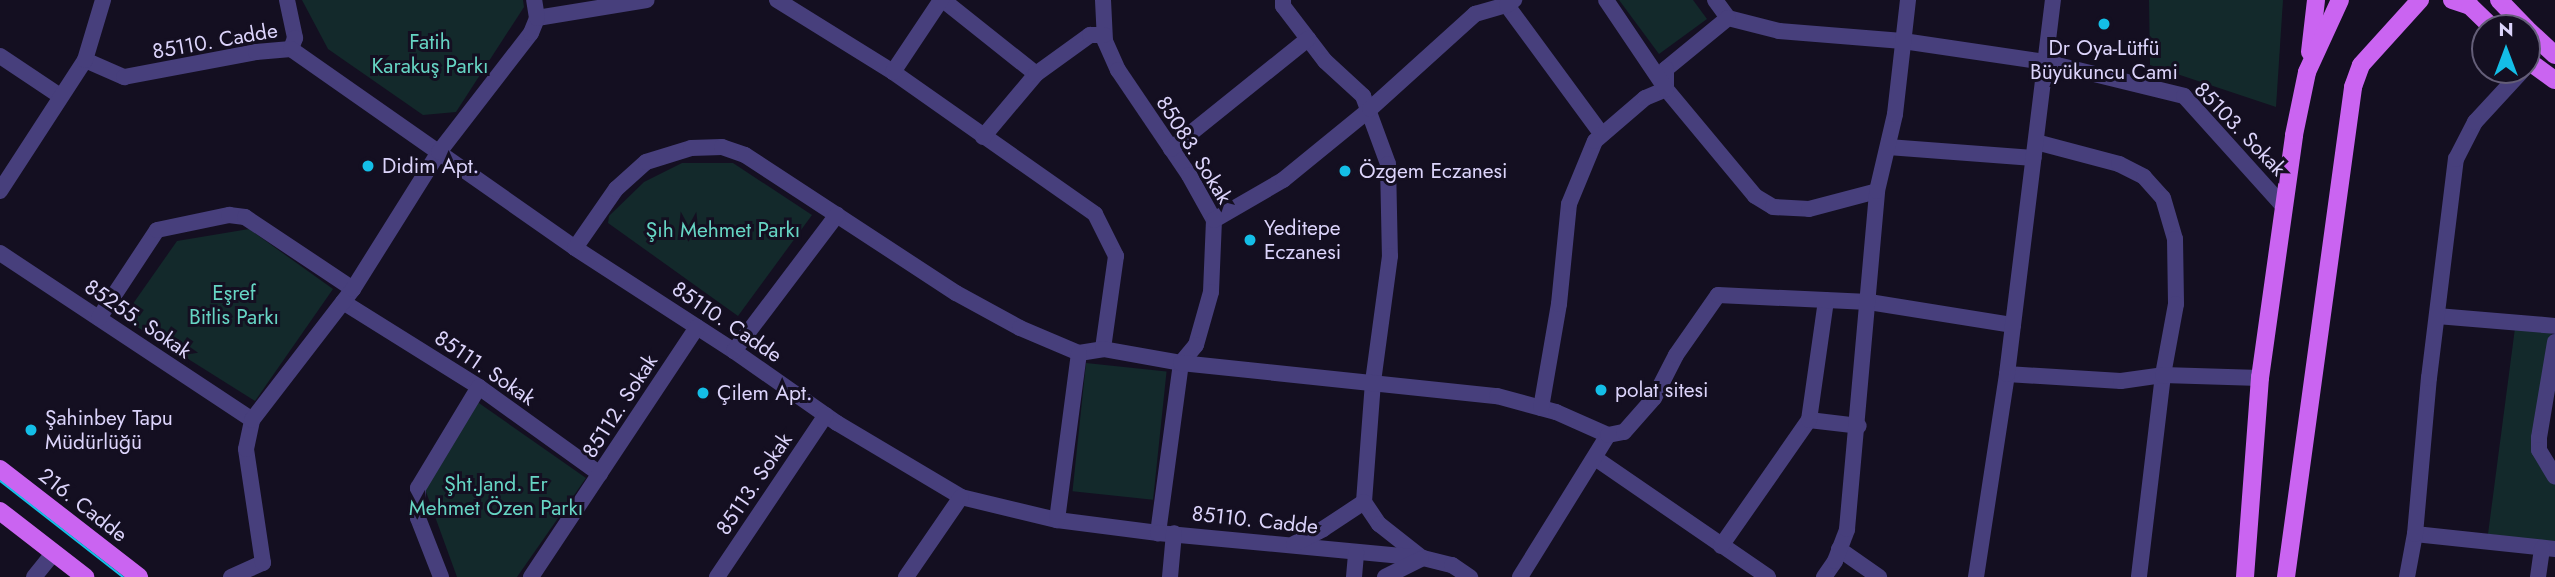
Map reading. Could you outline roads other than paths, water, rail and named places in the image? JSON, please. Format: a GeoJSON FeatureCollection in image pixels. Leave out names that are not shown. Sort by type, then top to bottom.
{"type":"FeatureCollection","features":[{"type":"Feature","properties":{"kind":"main road"},"geometry":{"type":"LineString","coordinates":[[2245,577],[2260,378],[2316,0]]}},
{"type":"Feature","properties":{"kind":"main road"},"geometry":{"type":"LineString","coordinates":[[2307,72],[2340,0]]}},
{"type":"Feature","properties":{"kind":"main road"},"geometry":{"type":"LineString","coordinates":[[2399,0],[2407,0]]}},
{"type":"Feature","properties":{"kind":"main road"},"geometry":{"type":"LineString","coordinates":[[2286,577],[2296,488],[2353,87],[2361,65],[2420,0]]}},
{"type":"Feature","properties":{"kind":"main road"},"geometry":{"type":"LineString","coordinates":[[2452,0],[2470,6],[2478,14]]}},
{"type":"Feature","properties":{"kind":"main road"},"geometry":{"type":"LineString","coordinates":[[2500,0],[2513,14]]}},
{"type":"Feature","properties":{"kind":"main road"},"geometry":{"type":"LineString","coordinates":[[2541,42],[2555,55]]}},
{"type":"Feature","properties":{"kind":"main road","name":"216. Cadde"},"geometry":{"type":"LineString","coordinates":[[0,469],[139,577]]}},
{"type":"Feature","properties":{"kind":"main road"},"geometry":{"type":"LineString","coordinates":[[0,511],[85,577]]}},
{"type":"Feature","properties":{"kind":"street"},"geometry":{"type":"LineString","coordinates":[[0,191],[85,60],[103,0]]}},
{"type":"Feature","properties":{"kind":"street"},"geometry":{"type":"LineString","coordinates":[[287,0],[295,38],[291,49]]}},
{"type":"Feature","properties":{"kind":"street"},"geometry":{"type":"LineString","coordinates":[[231,577],[264,570],[246,449],[252,420],[348,295],[439,152],[531,33],[537,18],[534,0]]}},
{"type":"Feature","properties":{"kind":"street"},"geometry":{"type":"LineString","coordinates":[[537,18],[647,0]]}},
{"type":"Feature","properties":{"kind":"street"},"geometry":{"type":"LineString","coordinates":[[777,0],[893,72],[1094,214],[1116,256],[1103,349]]}},
{"type":"Feature","properties":{"kind":"street"},"geometry":{"type":"LineString","coordinates":[[893,72],[942,0],[1036,74]]}},
{"type":"Feature","properties":{"kind":"street","name":"85083. Sokak"},"geometry":{"type":"LineString","coordinates":[[1103,0],[1104,35],[1118,70],[1214,220],[1211,292],[1196,345],[1181,363],[1166,533],[1170,577]]}},
{"type":"Feature","properties":{"kind":"street"},"geometry":{"type":"LineString","coordinates":[[1283,0],[1283,6],[1325,61],[1363,96],[1388,164],[1390,256],[1373,382],[1364,502],[1379,524],[1423,558],[1385,577]]}},
{"type":"Feature","properties":{"kind":"street"},"geometry":{"type":"LineString","coordinates":[[1606,0],[1666,89],[1755,196],[1773,206],[1809,209],[1877,191]]}},
{"type":"Feature","properties":{"kind":"street"},"geometry":{"type":"LineString","coordinates":[[1666,89],[1666,69],[1728,18],[1715,0]]}},
{"type":"Feature","properties":{"kind":"street"},"geometry":{"type":"LineString","coordinates":[[1824,577],[1847,529],[1877,191],[1888,147],[1908,0]]}},
{"type":"Feature","properties":{"kind":"street"},"geometry":{"type":"LineString","coordinates":[[1976,577],[2007,373],[2053,0]]}},
{"type":"Feature","properties":{"kind":"street"},"geometry":{"type":"LineString","coordinates":[[1214,220],[1283,180],[1370,109],[1475,14],[1508,2],[1602,135]]}},
{"type":"Feature","properties":{"kind":"street","name":"85103. Sokak"},"geometry":{"type":"LineString","coordinates":[[1728,18],[1779,31],[1903,41],[2045,62],[2184,96],[2284,206]]}},
{"type":"Feature","properties":{"kind":"street"},"geometry":{"type":"LineString","coordinates":[[983,137],[1036,74],[1090,35],[1104,35]]}},
{"type":"Feature","properties":{"kind":"street"},"geometry":{"type":"LineString","coordinates":[[1171,149],[1308,39]]}},
{"type":"Feature","properties":{"kind":"street","name":"85110. Cadde"},"geometry":{"type":"LineString","coordinates":[[85,60],[124,76],[144,75],[256,52],[291,49],[575,248],[900,463],[961,497],[1057,520],[1423,558],[1451,565],[1470,577]]}},
{"type":"Feature","properties":{"kind":"street"},"geometry":{"type":"LineString","coordinates":[[0,56],[60,96]]}},
{"type":"Feature","properties":{"kind":"street"},"geometry":{"type":"LineString","coordinates":[[2407,577],[2415,534],[2456,159],[2474,122],[2509,84]]}},
{"type":"Feature","properties":{"kind":"street"},"geometry":{"type":"LineString","coordinates":[[1541,408],[1559,304],[1569,204],[1595,141],[1645,98],[1666,89]]}},
{"type":"Feature","properties":{"kind":"street"},"geometry":{"type":"LineString","coordinates":[[575,248],[616,189],[646,162],[691,148],[722,147],[745,155],[956,293],[1020,328],[1079,353],[1103,349],[1181,363],[1497,396],[1541,408],[1608,435],[1624,432],[1654,398],[1676,355],[1718,295],[1869,302],[2013,325]]}},
{"type":"Feature","properties":{"kind":"street"},"geometry":{"type":"LineString","coordinates":[[1888,147],[2035,150],[2119,164],[2144,177],[2164,198],[2175,239],[2176,304],[2164,375],[2139,577]]}},
{"type":"Feature","properties":{"kind":"street","name":"85111. Sokak"},"geometry":{"type":"LineString","coordinates":[[99,318],[157,230],[229,215],[246,217],[348,295],[600,474]]}},
{"type":"Feature","properties":{"kind":"street"},"geometry":{"type":"LineString","coordinates":[[734,351],[837,215]]}},
{"type":"Feature","properties":{"kind":"street","name":"85255. Sokak"},"geometry":{"type":"LineString","coordinates":[[0,253],[252,420]]}},
{"type":"Feature","properties":{"kind":"street"},"geometry":{"type":"LineString","coordinates":[[1721,546],[1809,420],[1826,300]]}},
{"type":"Feature","properties":{"kind":"street"},"geometry":{"type":"LineString","coordinates":[[2437,316],[2555,326]]}},
{"type":"Feature","properties":{"kind":"street","name":"85112. Sokak"},"geometry":{"type":"LineString","coordinates":[[531,577],[698,327]]}},
{"type":"Feature","properties":{"kind":"street"},"geometry":{"type":"LineString","coordinates":[[2555,342],[2540,420],[2539,450],[2555,477]]}},
{"type":"Feature","properties":{"kind":"street"},"geometry":{"type":"LineString","coordinates":[[1057,520],[1079,353]]}},
{"type":"Feature","properties":{"kind":"street"},"geometry":{"type":"LineString","coordinates":[[2007,373],[2121,381],[2164,375],[2260,378]]}},
{"type":"Feature","properties":{"kind":"street"},"geometry":{"type":"LineString","coordinates":[[441,577],[418,518],[418,488],[479,387]]}},
{"type":"Feature","properties":{"kind":"street","name":"85113. Sokak"},"geometry":{"type":"LineString","coordinates":[[717,577],[827,415]]}},
{"type":"Feature","properties":{"kind":"street"},"geometry":{"type":"LineString","coordinates":[[1809,420],[1858,426]]}},
{"type":"Feature","properties":{"kind":"street"},"geometry":{"type":"LineString","coordinates":[[1520,577],[1608,435]]}},
{"type":"Feature","properties":{"kind":"street"},"geometry":{"type":"LineString","coordinates":[[1595,458],[1768,577]]}},
{"type":"Feature","properties":{"kind":"street"},"geometry":{"type":"LineString","coordinates":[[906,577],[961,497]]}},
{"type":"Feature","properties":{"kind":"street"},"geometry":{"type":"LineString","coordinates":[[1292,544],[1323,529],[1364,502]]}},
{"type":"Feature","properties":{"kind":"street"},"geometry":{"type":"LineString","coordinates":[[2415,534],[2548,549],[2538,577]]}},
{"type":"Feature","properties":{"kind":"street"},"geometry":{"type":"LineString","coordinates":[[1839,550],[1879,577]]}},
{"type":"Feature","properties":{"kind":"street"},"geometry":{"type":"LineString","coordinates":[[34,577],[54,552]]}},
{"type":"Feature","properties":{"kind":"street"},"geometry":{"type":"LineString","coordinates":[[1353,577],[1356,552]]}},
{"type":"Feature","properties":{"kind":"tram line"},"geometry":{"type":"LineString","coordinates":[[0,481],[123,577]]}},
{"type":"Feature","properties":{"kind":"place","name":"Dr Oya-Lütfü Büyükuncu Cami"},"geometry":{"type":"Point","coordinates":[2104,24]}},
{"type":"Feature","properties":{"kind":"place","name":"Didim Apt."},"geometry":{"type":"Point","coordinates":[368,166]}},
{"type":"Feature","properties":{"kind":"place","name":"Özgem Eczanesi"},"geometry":{"type":"Point","coordinates":[1345,171]}},
{"type":"Feature","properties":{"kind":"place","name":"Yeditepe Eczanesi"},"geometry":{"type":"Point","coordinates":[1250,240]}},
{"type":"Feature","properties":{"kind":"place","name":"polat sitesi"},"geometry":{"type":"Point","coordinates":[1601,390]}},
{"type":"Feature","properties":{"kind":"place","name":"Çilem Apt."},"geometry":{"type":"Point","coordinates":[703,393]}},
{"type":"Feature","properties":{"kind":"place","name":"Şahinbey Tapu Müdürlüğü"},"geometry":{"type":"Point","coordinates":[31,430]}},
{"type":"Feature","properties":{"kind":"park label","name":"Fatih Karakuş Parkı"},"geometry":{"type":"Point","coordinates":[430,54]}},
{"type":"Feature","properties":{"kind":"park label","name":"Şıh Mehmet Parkı"},"geometry":{"type":"Point","coordinates":[723,230]}},
{"type":"Feature","properties":{"kind":"park label","name":"Eşref Bitlis Parkı"},"geometry":{"type":"Point","coordinates":[234,305]}},
{"type":"Feature","properties":{"kind":"park label","name":"Şht.Jand. Er Mehmet Özen Parkı"},"geometry":{"type":"Point","coordinates":[496,496]}}]}
